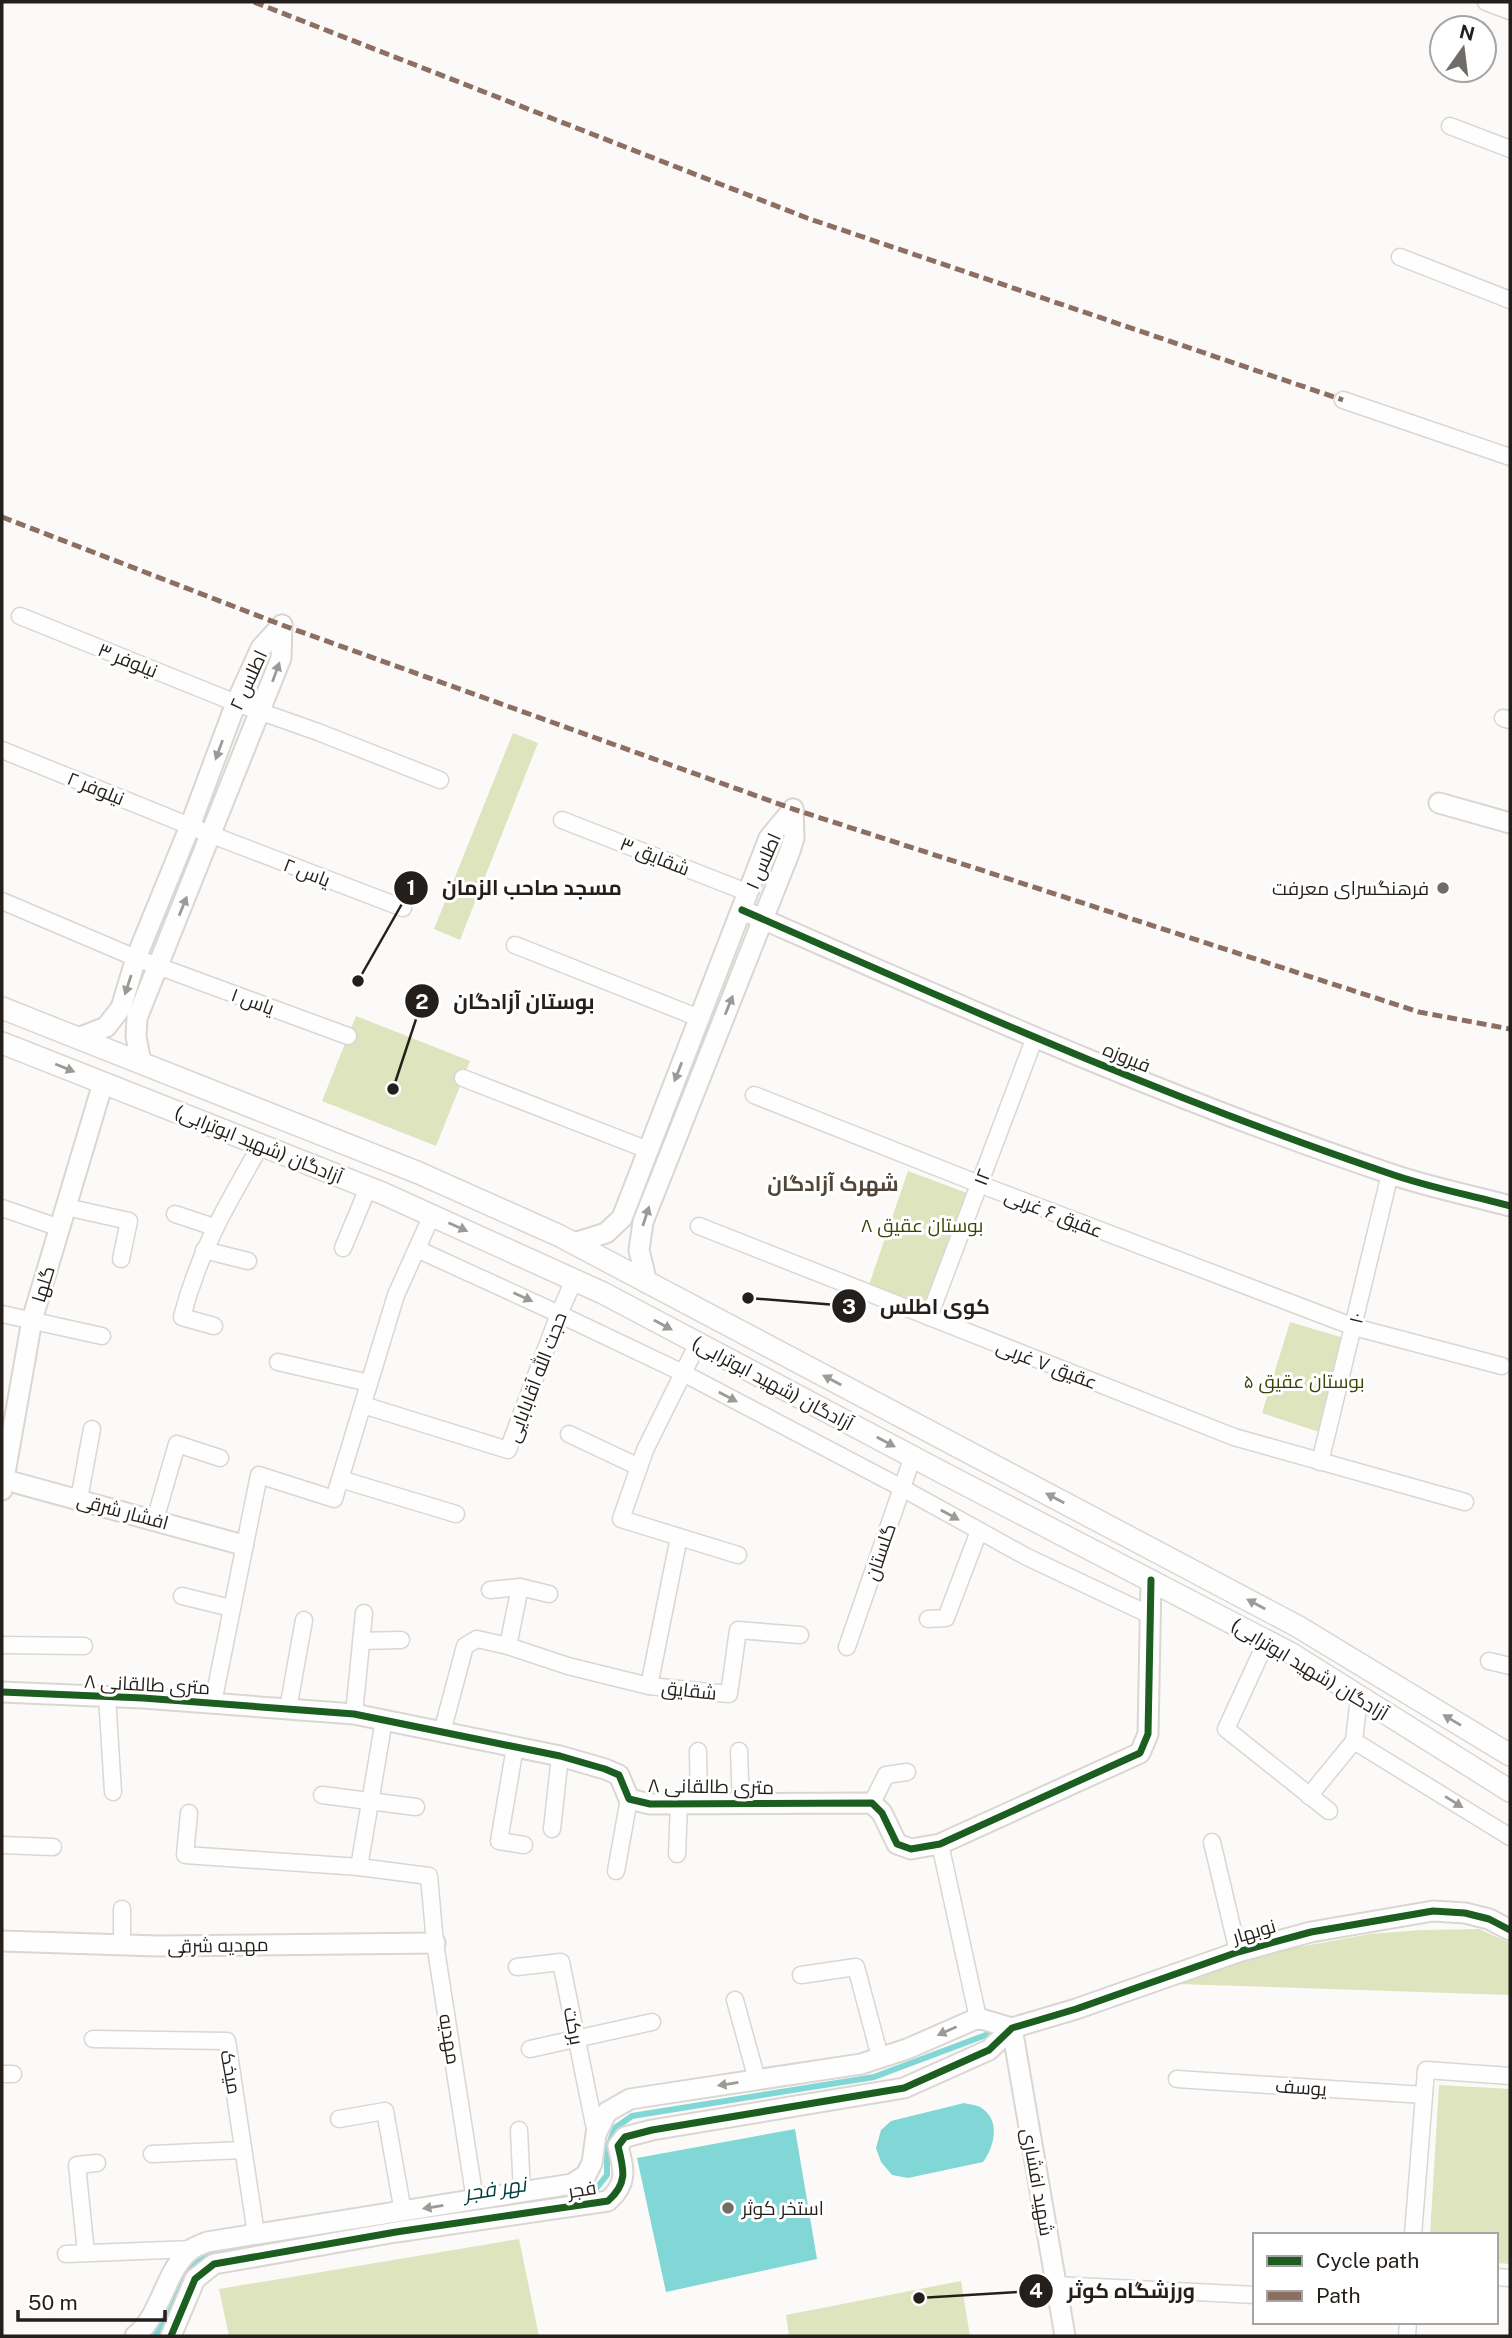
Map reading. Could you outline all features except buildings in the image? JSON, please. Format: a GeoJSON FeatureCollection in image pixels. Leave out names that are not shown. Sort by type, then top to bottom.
{"type":"FeatureCollection","features":[{"type":"Feature","properties":{"kind":"main road","name":"آزادگان (شهید ابوترابی)"},"geometry":{"type":"LineString","coordinates":[[2,1008],[393,1163],[574,1243],[1297,1626],[1510,1755]]}},
{"type":"Feature","properties":{"kind":"main road","name":"آزادگان (شهید ابوترابی)"},"geometry":{"type":"LineString","coordinates":[[2,1043],[375,1190],[603,1293],[1267,1640],[1510,1791]]}},
{"type":"Feature","properties":{"kind":"main road"},"geometry":{"type":"LineString","coordinates":[[375,1190],[393,1163]]}},
{"type":"Feature","properties":{"kind":"street"},"geometry":{"type":"LineString","coordinates":[[1486,2],[1510,11]]}},
{"type":"Feature","properties":{"kind":"street"},"geometry":{"type":"LineString","coordinates":[[1450,126],[1510,149]]}},
{"type":"Feature","properties":{"kind":"street"},"geometry":{"type":"LineString","coordinates":[[1400,257],[1510,300]]}},
{"type":"Feature","properties":{"kind":"street"},"geometry":{"type":"LineString","coordinates":[[1343,400],[1510,457]]}},
{"type":"Feature","properties":{"kind":"street","name":"نیلوفر ۳"},"geometry":{"type":"LineString","coordinates":[[20,617],[261,713],[318,732],[440,780]]}},
{"type":"Feature","properties":{"kind":"street","name":"اطلس ۲"},"geometry":{"type":"LineString","coordinates":[[78,1038],[106,1027],[121,1007],[136,958],[236,703],[261,649],[282,625],[281,658],[261,713],[137,1018],[136,1036],[141,1063]]}},
{"type":"Feature","properties":{"kind":"street","name":"نیلوفر ۲"},"geometry":{"type":"LineString","coordinates":[[2,750],[212,835]]}},
{"type":"Feature","properties":{"kind":"street"},"geometry":{"type":"LineString","coordinates":[[1439,803],[1510,823]]}},
{"type":"Feature","properties":{"kind":"street","name":"اطلس ۱"},"geometry":{"type":"LineString","coordinates":[[574,1243],[606,1233],[622,1218],[769,838],[793,808],[794,838],[790,851],[643,1222],[639,1250],[648,1283]]}},
{"type":"Feature","properties":{"kind":"street","name":"شقایق ۳"},"geometry":{"type":"LineString","coordinates":[[562,820],[745,902]]}},
{"type":"Feature","properties":{"kind":"street","name":"یاس ۲"},"geometry":{"type":"LineString","coordinates":[[212,835],[403,908]]}},
{"type":"Feature","properties":{"kind":"street","name":"یاس ۱"},"geometry":{"type":"LineString","coordinates":[[2,901],[136,958],[348,1036]]}},
{"type":"Feature","properties":{"kind":"street","name":"فیروزه"},"geometry":{"type":"LineString","coordinates":[[745,902],[763,919],[1035,1037],[1204,1106],[1390,1174],[1510,1206]]}},
{"type":"Feature","properties":{"kind":"street"},"geometry":{"type":"LineString","coordinates":[[515,945],[699,1018]]}},
{"type":"Feature","properties":{"kind":"street","name":"۱۲"},"geometry":{"type":"LineString","coordinates":[[929,1317],[1035,1037]]}},
{"type":"Feature","properties":{"kind":"street"},"geometry":{"type":"LineString","coordinates":[[463,1078],[648,1150]]}},
{"type":"Feature","properties":{"kind":"street","name":"گلها"},"geometry":{"type":"LineString","coordinates":[[2,1490],[32,1320],[103,1083]]}},
{"type":"Feature","properties":{"kind":"street","name":"عقیق ۶ غربی"},"geometry":{"type":"LineString","coordinates":[[754,1095],[1354,1327],[1503,1366]]}},
{"type":"Feature","properties":{"kind":"street"},"geometry":{"type":"LineString","coordinates":[[214,1325],[183,1317],[190,1288],[214,1227],[261,1145]]}},
{"type":"Feature","properties":{"kind":"street","name":"۱۰"},"geometry":{"type":"LineString","coordinates":[[1320,1462],[1390,1174]]}},
{"type":"Feature","properties":{"kind":"street"},"geometry":{"type":"LineString","coordinates":[[343,1248],[375,1190]]}},
{"type":"Feature","properties":{"kind":"street"},"geometry":{"type":"LineString","coordinates":[[66,1207],[129,1222],[121,1259]]}},
{"type":"Feature","properties":{"kind":"street"},"geometry":{"type":"LineString","coordinates":[[2,1208],[60,1228]]}},
{"type":"Feature","properties":{"kind":"street"},"geometry":{"type":"LineString","coordinates":[[175,1214],[214,1227]]}},
{"type":"Feature","properties":{"kind":"street"},"geometry":{"type":"LineString","coordinates":[[213,1703],[259,1475],[334,1499],[396,1295],[432,1215]]}},
{"type":"Feature","properties":{"kind":"street","name":"عقیق ۷ غربی"},"geometry":{"type":"LineString","coordinates":[[699,1226],[1234,1437],[1465,1502]]}},
{"type":"Feature","properties":{"kind":"street"},"geometry":{"type":"LineString","coordinates":[[416,1249],[683,1373],[1027,1557],[1150,1615]]}},
{"type":"Feature","properties":{"kind":"street"},"geometry":{"type":"LineString","coordinates":[[204,1250],[248,1261]]}},
{"type":"Feature","properties":{"kind":"street","name":"حجت الله آقابابایی"},"geometry":{"type":"LineString","coordinates":[[363,1405],[508,1450],[559,1314],[575,1280]]}},
{"type":"Feature","properties":{"kind":"street"},"geometry":{"type":"LineString","coordinates":[[2,1314],[102,1336]]}},
{"type":"Feature","properties":{"kind":"street"},"geometry":{"type":"LineString","coordinates":[[698,1343],[639,1467],[621,1519],[738,1556]]}},
{"type":"Feature","properties":{"kind":"street"},"geometry":{"type":"LineString","coordinates":[[278,1362],[369,1383]]}},
{"type":"Feature","properties":{"kind":"street"},"geometry":{"type":"LineString","coordinates":[[79,1499],[92,1429]]}},
{"type":"Feature","properties":{"kind":"street"},"geometry":{"type":"LineString","coordinates":[[569,1434],[639,1467]]}},
{"type":"Feature","properties":{"kind":"street"},"geometry":{"type":"LineString","coordinates":[[155,1520],[177,1444],[220,1458]]}},
{"type":"Feature","properties":{"kind":"street","name":"گلستان"},"geometry":{"type":"LineString","coordinates":[[847,1647],[913,1457]]}},
{"type":"Feature","properties":{"kind":"street"},"geometry":{"type":"LineString","coordinates":[[340,1479],[456,1514]]}},
{"type":"Feature","properties":{"kind":"street","name":"افشار شرقی"},"geometry":{"type":"LineString","coordinates":[[2,1480],[243,1545]]}},
{"type":"Feature","properties":{"kind":"street"},"geometry":{"type":"LineString","coordinates":[[928,1619],[946,1618],[979,1531]]}},
{"type":"Feature","properties":{"kind":"street"},"geometry":{"type":"LineString","coordinates":[[442,1732],[464,1646],[477,1639],[508,1646],[568,1667],[649,1686],[678,1537]]}},
{"type":"Feature","properties":{"kind":"street"},"geometry":{"type":"LineString","coordinates":[[907,1772],[886,1775],[872,1803],[882,1812],[897,1844],[911,1849],[940,1844],[1140,1753],[1148,1734],[1151,1580]]}},
{"type":"Feature","properties":{"kind":"street"},"geometry":{"type":"LineString","coordinates":[[508,1646],[520,1587]]}},
{"type":"Feature","properties":{"kind":"street"},"geometry":{"type":"LineString","coordinates":[[490,1590],[520,1587],[549,1594]]}},
{"type":"Feature","properties":{"kind":"street"},"geometry":{"type":"LineString","coordinates":[[182,1596],[231,1608]]}},
{"type":"Feature","properties":{"kind":"street"},"geometry":{"type":"LineString","coordinates":[[354,1714],[364,1613]]}},
{"type":"Feature","properties":{"kind":"street"},"geometry":{"type":"LineString","coordinates":[[288,1709],[304,1620]]}},
{"type":"Feature","properties":{"kind":"street","name":"شقایق"},"geometry":{"type":"LineString","coordinates":[[649,1686],[729,1694],[738,1630],[800,1635]]}},
{"type":"Feature","properties":{"kind":"street"},"geometry":{"type":"LineString","coordinates":[[361,1641],[401,1640]]}},
{"type":"Feature","properties":{"kind":"street"},"geometry":{"type":"LineString","coordinates":[[1267,1640],[1226,1728],[1329,1811]]}},
{"type":"Feature","properties":{"kind":"street"},"geometry":{"type":"LineString","coordinates":[[2,1645],[85,1646]]}},
{"type":"Feature","properties":{"kind":"street"},"geometry":{"type":"LineString","coordinates":[[1489,1661],[1510,1667]]}},
{"type":"Feature","properties":{"kind":"street","name":"۸ متری طالقانی"},"geometry":{"type":"LineString","coordinates":[[2,1692],[107,1696],[354,1714],[560,1756],[605,1769],[619,1775],[629,1799],[650,1804],[872,1803]]}},
{"type":"Feature","properties":{"kind":"street"},"geometry":{"type":"LineString","coordinates":[[107,1696],[113,1792]]}},
{"type":"Feature","properties":{"kind":"street"},"geometry":{"type":"LineString","coordinates":[[1309,1796],[1354,1741],[1359,1697]]}},
{"type":"Feature","properties":{"kind":"street"},"geometry":{"type":"LineString","coordinates":[[189,1813],[185,1855],[359,1867],[384,1720]]}},
{"type":"Feature","properties":{"kind":"street"},"geometry":{"type":"LineString","coordinates":[[1354,1741],[1510,1837]]}},
{"type":"Feature","properties":{"kind":"street"},"geometry":{"type":"LineString","coordinates":[[515,1747],[499,1840],[524,1845]]}},
{"type":"Feature","properties":{"kind":"street"},"geometry":{"type":"LineString","coordinates":[[698,1751],[699,1804]]}},
{"type":"Feature","properties":{"kind":"street"},"geometry":{"type":"LineString","coordinates":[[739,1751],[741,1804]]}},
{"type":"Feature","properties":{"kind":"street"},"geometry":{"type":"LineString","coordinates":[[552,1829],[560,1756]]}},
{"type":"Feature","properties":{"kind":"street"},"geometry":{"type":"LineString","coordinates":[[322,1795],[416,1807]]}},
{"type":"Feature","properties":{"kind":"street"},"geometry":{"type":"LineString","coordinates":[[616,1871],[629,1799]]}},
{"type":"Feature","properties":{"kind":"street"},"geometry":{"type":"LineString","coordinates":[[677,1854],[679,1804]]}},
{"type":"Feature","properties":{"kind":"street"},"geometry":{"type":"LineString","coordinates":[[1212,1842],[1238,1952]]}},
{"type":"Feature","properties":{"kind":"street"},"geometry":{"type":"LineString","coordinates":[[940,1844],[978,2018],[1012,2028]]}},
{"type":"Feature","properties":{"kind":"street"},"geometry":{"type":"LineString","coordinates":[[2,1845],[53,1847]]}},
{"type":"Feature","properties":{"kind":"street","name":"مهدیه"},"geometry":{"type":"LineString","coordinates":[[359,1867],[429,1876],[435,1942],[475,2200]]}},
{"type":"Feature","properties":{"kind":"street"},"geometry":{"type":"LineString","coordinates":[[122,1909],[122,1945]]}},
{"type":"Feature","properties":{"kind":"street","name":"نوبهار"},"geometry":{"type":"LineString","coordinates":[[1012,2028],[1076,2009],[1238,1952],[1311,1931],[1433,1911],[1465,1913],[1489,1919],[1510,1930]]}},
{"type":"Feature","properties":{"kind":"street","name":"مهدیه شرقی"},"geometry":{"type":"LineString","coordinates":[[2,1941],[122,1945],[435,1942]]}},
{"type":"Feature","properties":{"kind":"street","name":"برکت"},"geometry":{"type":"LineString","coordinates":[[517,1967],[561,1962],[596,2134]]}},
{"type":"Feature","properties":{"kind":"street"},"geometry":{"type":"LineString","coordinates":[[801,1975],[856,1967],[880,2057]]}},
{"type":"Feature","properties":{"kind":"street"},"geometry":{"type":"LineString","coordinates":[[735,2000],[757,2080]]}},
{"type":"Feature","properties":{"kind":"street","name":"فجر"},"geometry":{"type":"LineString","coordinates":[[192,2249],[207,2242],[572,2184],[586,2175],[592,2163],[596,2134],[607,2112],[630,2099],[861,2064],[907,2049],[978,2018]]}},
{"type":"Feature","properties":{"kind":"street"},"geometry":{"type":"LineString","coordinates":[[530,2049],[652,2022]]}},
{"type":"Feature","properties":{"kind":"street","name":"فجر"},"geometry":{"type":"LineString","coordinates":[[171,2336],[195,2279],[214,2264],[396,2232],[608,2201],[619,2191],[622,2182],[624,2172],[618,2146],[625,2137],[652,2130],[904,2088],[989,2050],[1012,2028]]}},
{"type":"Feature","properties":{"kind":"street","name":"شهید افشاری"},"geometry":{"type":"LineString","coordinates":[[1012,2028],[1065,2336]]}},
{"type":"Feature","properties":{"kind":"street","name":"میخک"},"geometry":{"type":"LineString","coordinates":[[93,2039],[227,2041],[256,2234]]}},
{"type":"Feature","properties":{"kind":"street"},"geometry":{"type":"LineString","coordinates":[[1413,2233],[1426,2070],[1510,2076]]}},
{"type":"Feature","properties":{"kind":"street","name":"یوسف"},"geometry":{"type":"LineString","coordinates":[[1177,2079],[1424,2095]]}},
{"type":"Feature","properties":{"kind":"street"},"geometry":{"type":"LineString","coordinates":[[339,2119],[385,2111],[403,2212]]}},
{"type":"Feature","properties":{"kind":"street"},"geometry":{"type":"LineString","coordinates":[[519,2130],[522,2193]]}},
{"type":"Feature","properties":{"kind":"street"},"geometry":{"type":"LineString","coordinates":[[152,2154],[243,2150]]}},
{"type":"Feature","properties":{"kind":"street"},"geometry":{"type":"LineString","coordinates":[[86,2253],[77,2165],[97,2163]]}},
{"type":"Feature","properties":{"kind":"street"},"geometry":{"type":"LineString","coordinates":[[66,2254],[192,2249]]}},
{"type":"Feature","properties":{"kind":"street"},"geometry":{"type":"LineString","coordinates":[[135,2336],[154,2312],[172,2276],[192,2249]]}},
{"type":"Feature","properties":{"kind":"street"},"geometry":{"type":"LineString","coordinates":[[1056,2285],[1253,2295]]}},
{"type":"Feature","properties":{"kind":"green space"},"geometry":{"type":"Polygon","coordinates":[[[513,733],[538,743],[460,940],[434,929],[513,733]]]}},
{"type":"Feature","properties":{"kind":"green space"},"geometry":{"type":"Polygon","coordinates":[[[356,1016],[470,1061],[436,1146],[322,1101],[356,1016]]]}},
{"type":"Feature","properties":{"kind":"green space","name":"بوستان عقیق ۸"},"geometry":{"type":"Polygon","coordinates":[[[908,1171],[967,1193],[925,1304],[869,1285],[908,1171]]]}},
{"type":"Feature","properties":{"kind":"green space","name":"بوستان عقیق ۵"},"geometry":{"type":"Polygon","coordinates":[[[1290,1322],[1347,1339],[1322,1433],[1262,1413],[1290,1322]]]}},
{"type":"Feature","properties":{"kind":"green space"},"geometry":{"type":"Polygon","coordinates":[[[1479,1929],[1510,1943],[1510,1995],[1178,1984],[1271,1952],[1370,1934],[1479,1929]]]}},
{"type":"Feature","properties":{"kind":"green space"},"geometry":{"type":"Polygon","coordinates":[[[1439,2085],[1510,2089],[1510,2264],[1498,2263],[1498,2233],[1430,2233],[1439,2085]]]}},
{"type":"Feature","properties":{"kind":"green space"},"geometry":{"type":"Polygon","coordinates":[[[519,2239],[539,2336],[229,2336],[219,2289],[519,2239]]]}},
{"type":"Feature","properties":{"kind":"green space"},"geometry":{"type":"Polygon","coordinates":[[[961,2281],[970,2336],[789,2336],[786,2315],[961,2281]]]}},
{"type":"Feature","properties":{"kind":"water"},"geometry":{"type":"Polygon","coordinates":[[[964,2103],[980,2107],[991,2118],[993,2141],[983,2162],[908,2178],[892,2175],[881,2162],[876,2148],[881,2130],[891,2121],[964,2103]]]}},
{"type":"Feature","properties":{"kind":"water","name":"استخر کوثر"},"geometry":{"type":"Polygon","coordinates":[[[795,2129],[817,2259],[666,2292],[637,2158],[795,2129]]]}},
{"type":"Feature","properties":{"kind":"waterway","name":"نهر فجر"},"geometry":{"type":"LineString","coordinates":[[567,2194],[595,2190],[607,2175],[607,2149],[615,2128],[632,2116],[874,2077],[994,2032]]}},
{"type":"Feature","properties":{"kind":"waterway","name":"نهر فجر"},"geometry":{"type":"LineString","coordinates":[[418,2219],[553,2197]]}},
{"type":"Feature","properties":{"kind":"waterway","name":"نهر فجر"},"geometry":{"type":"LineString","coordinates":[[155,2336],[170,2312],[184,2276],[195,2264],[216,2253],[339,2232]]}},
{"type":"Feature","properties":{"kind":"marked path"},"geometry":{"type":"LineString","coordinates":[[254,2],[807,218],[1343,400]]}},
{"type":"Feature","properties":{"kind":"marked path"},"geometry":{"type":"LineString","coordinates":[[2,517],[282,625],[793,809],[1419,1012],[1510,1029]]}},
{"type":"Feature","properties":{"kind":"cycle path"},"geometry":{"type":"LineString","coordinates":[[742,910],[1062,1049],[1224,1114],[1403,1178],[1510,1206]]}},
{"type":"Feature","properties":{"kind":"cycle path"},"geometry":{"type":"LineString","coordinates":[[2,1692],[143,1698],[354,1714],[560,1756],[605,1769],[619,1775],[629,1799],[650,1804],[872,1803],[882,1813],[897,1844],[911,1849],[940,1844],[1140,1753],[1148,1734],[1151,1580]]}},
{"type":"Feature","properties":{"kind":"cycle path"},"geometry":{"type":"LineString","coordinates":[[171,2336],[195,2279],[214,2264],[396,2232],[608,2201],[622,2182],[623,2169],[618,2146],[625,2137],[652,2130],[904,2088],[989,2050],[1012,2028],[1076,2009],[1238,1952],[1311,1932],[1433,1911],[1465,1913],[1489,1919],[1510,1930]]}},
{"type":"Feature","properties":{"kind":"place","name":"فرهنگسرای معرفت"},"geometry":{"type":"Point","coordinates":[1443,888]}},
{"type":"Feature","properties":{"kind":"place","name":"مسجد صاحب الزمان"},"geometry":{"type":"Point","coordinates":[358,981]}},
{"type":"Feature","properties":{"kind":"place","name":"بوستان آزادگان"},"geometry":{"type":"Point","coordinates":[393,1089]}},
{"type":"Feature","properties":{"kind":"place","name":"کوی اطلس"},"geometry":{"type":"Point","coordinates":[748,1298]}},
{"type":"Feature","properties":{"kind":"place","name":"استخر کوثر"},"geometry":{"type":"Point","coordinates":[728,2208]}},
{"type":"Feature","properties":{"kind":"place","name":"ورزشگاه کوثر"},"geometry":{"type":"Point","coordinates":[919,2298]}},
{"type":"Feature","properties":{"kind":"district","name":"شهرک آزادگان"},"geometry":{"type":"Point","coordinates":[833,1184]}}]}
